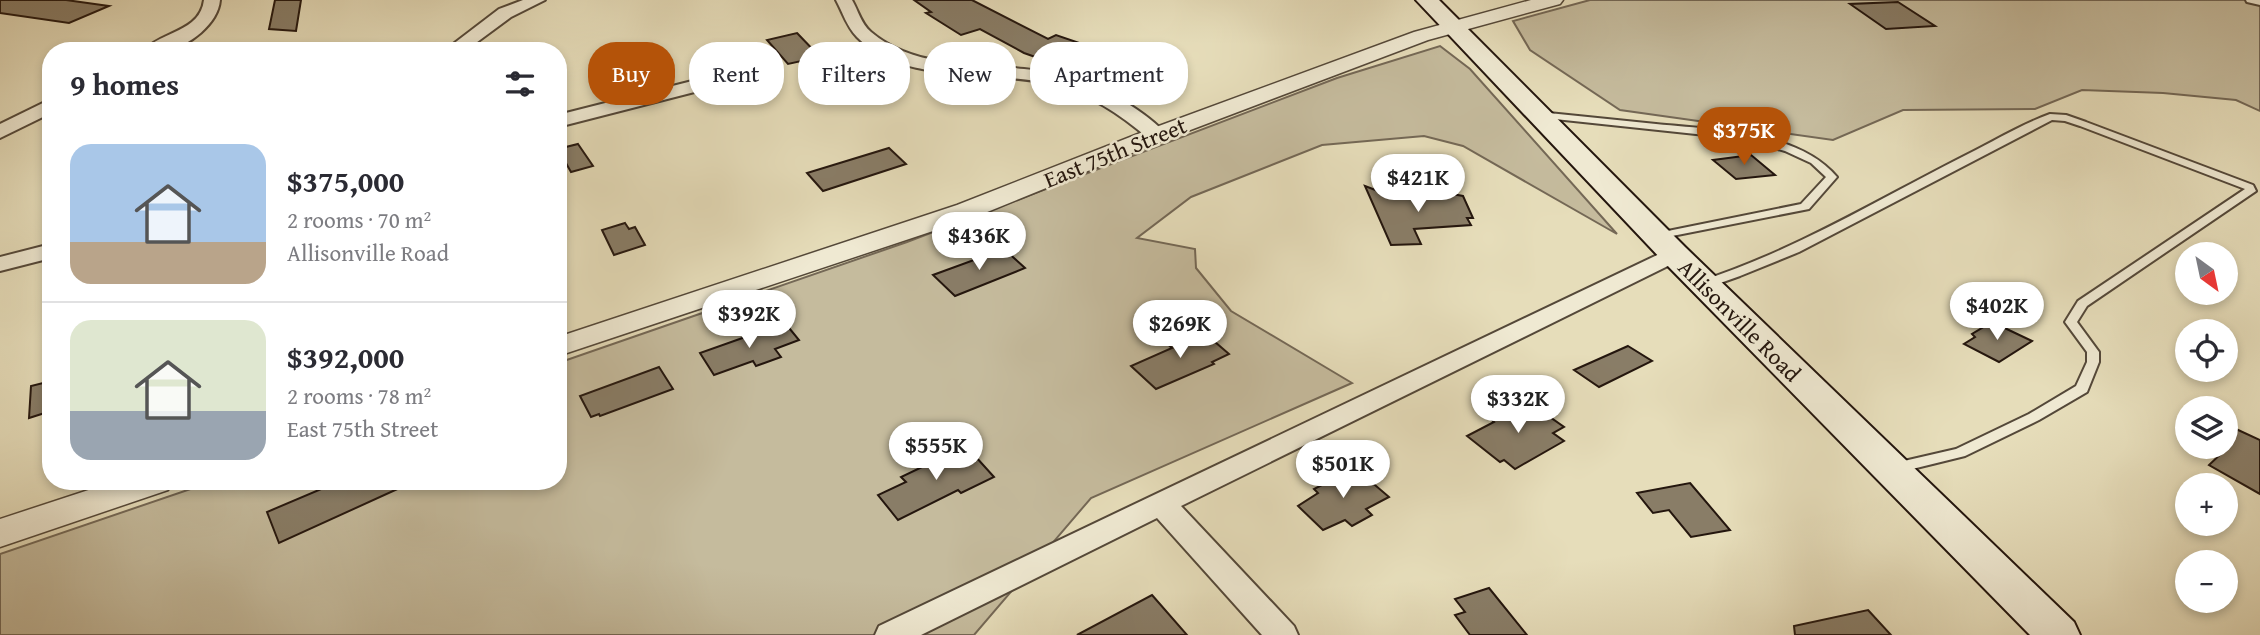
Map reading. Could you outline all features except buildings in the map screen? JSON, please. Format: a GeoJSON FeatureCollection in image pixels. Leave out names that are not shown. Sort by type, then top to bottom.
{"type":"FeatureCollection","features":[{"type":"Feature","properties":{"kind":"main road","name":"Allisonville Road"},"geometry":{"type":"LineString","coordinates":[[1427,0],[1666,245],[2059,635]]}},
{"type":"Feature","properties":{"kind":"street"},"geometry":{"type":"LineString","coordinates":[[167,42],[205,19],[213,6],[212,0]]}},
{"type":"Feature","properties":{"kind":"street"},"geometry":{"type":"LineString","coordinates":[[465,42],[505,13],[537,0]]}},
{"type":"Feature","properties":{"kind":"street"},"geometry":{"type":"LineString","coordinates":[[844,0],[852,22],[875,43],[906,58],[1048,78],[1085,88],[1121,105],[1156,135]]}},
{"type":"Feature","properties":{"kind":"street","name":"East 75th Street"},"geometry":{"type":"LineString","coordinates":[[567,344],[966,211],[1156,135],[1452,25],[1553,0]]}},
{"type":"Feature","properties":{"kind":"street"},"geometry":{"type":"LineString","coordinates":[[567,119],[689,88]]}},
{"type":"Feature","properties":{"kind":"street"},"geometry":{"type":"LineString","coordinates":[[0,132],[42,110]]}},
{"type":"Feature","properties":{"kind":"street"},"geometry":{"type":"LineString","coordinates":[[891,635],[1161,503],[1666,245]]}},
{"type":"Feature","properties":{"kind":"street"},"geometry":{"type":"LineString","coordinates":[[0,264],[42,253]]}},
{"type":"Feature","properties":{"kind":"street"},"geometry":{"type":"LineString","coordinates":[[0,533],[129,490]]}},
{"type":"Feature","properties":{"kind":"street"},"geometry":{"type":"LineString","coordinates":[[1161,503],[1282,635]]}},
{"type":"Feature","properties":{"kind":"lane"},"geometry":{"type":"LineString","coordinates":[[2250,0],[2260,3]]}},
{"type":"Feature","properties":{"kind":"lane"},"geometry":{"type":"LineString","coordinates":[[1539,115],[1744,136],[1798,153],[1815,161],[1832,177],[1805,207],[1666,245]]}},
{"type":"Feature","properties":{"kind":"lane"},"geometry":{"type":"LineString","coordinates":[[1705,284],[1754,270],[1825,236],[2050,117],[2066,118],[2249,187],[2251,191],[2082,304],[2071,322],[2093,352],[2091,369],[2082,389],[2034,417],[1960,453],[1891,469]]}},
{"type":"Feature","properties":{"kind":"shaded area"},"geometry":{"type":"Polygon","coordinates":[[[1590,0],[2260,0],[2260,111],[2236,100],[2163,93],[2082,90],[2035,109],[1903,110],[1833,140],[1620,110],[1530,50],[1513,21],[1590,0]]]}},
{"type":"Feature","properties":{"kind":"shaded area"},"geometry":{"type":"Polygon","coordinates":[[[1440,46],[1470,69],[1617,234],[1463,146],[1424,136],[1322,145],[1191,197],[1137,238],[1195,249],[1196,268],[1231,311],[1352,383],[1091,498],[974,635],[0,635],[0,554],[188,490],[567,490],[567,360],[907,242],[1337,78],[1440,46]]]}}]}
